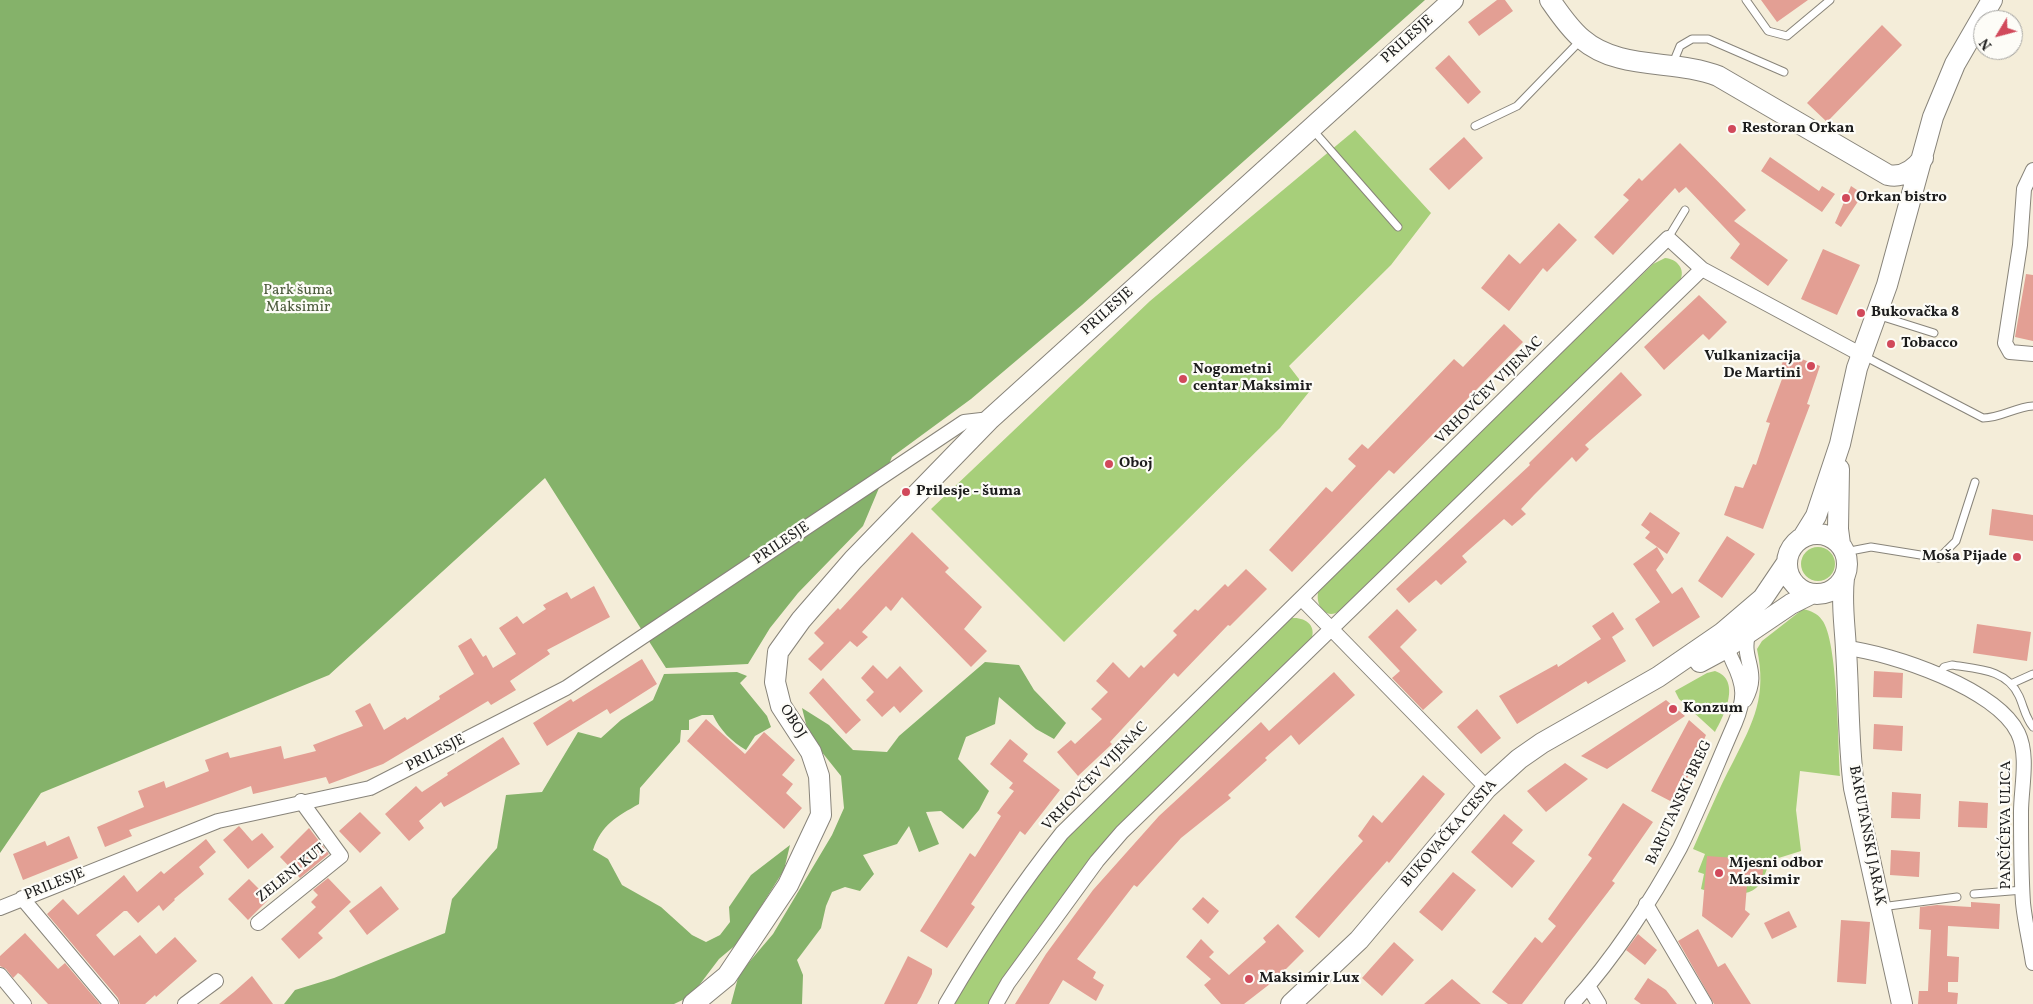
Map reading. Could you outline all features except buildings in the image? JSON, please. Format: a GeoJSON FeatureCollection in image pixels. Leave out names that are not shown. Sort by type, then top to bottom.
{"type":"FeatureCollection","features":[{"type":"Feature","properties":{"kind":"main road","name":"PRILESJE"},"geometry":{"type":"LineString","coordinates":[[990,419],[1453,0]]}},
{"type":"Feature","properties":{"kind":"main road"},"geometry":{"type":"LineString","coordinates":[[1550,0],[1582,39],[1596,48],[1623,59],[1708,72],[1732,83],[1888,175],[1895,177],[1907,173],[1922,158]]}},
{"type":"Feature","properties":{"kind":"main road"},"geometry":{"type":"LineString","coordinates":[[1840,444],[1838,529],[1848,560],[1844,578],[1830,592],[1813,594],[1803,592],[1791,580],[1786,564],[1791,548],[1803,537],[1816,516],[1840,444],[1862,355],[1877,315],[1901,235],[1933,117],[1945,85],[1966,43],[1992,0]]}},
{"type":"Feature","properties":{"kind":"main road"},"geometry":{"type":"LineString","coordinates":[[1888,175],[1900,202],[1901,235]]}},
{"type":"Feature","properties":{"kind":"main road","name":"OBOJ"},"geometry":{"type":"LineString","coordinates":[[693,1004],[727,976],[755,935],[788,885],[820,815],[819,776],[811,752],[781,706],[776,694],[775,673],[778,652],[801,620],[831,584],[990,419]]}},
{"type":"Feature","properties":{"kind":"main road"},"geometry":{"type":"LineString","coordinates":[[1803,537],[1823,534],[1843,548]]}},
{"type":"Feature","properties":{"kind":"main road","name":"BUKOVAČKA CESTA"},"geometry":{"type":"LineString","coordinates":[[1658,677],[1696,664],[1726,648],[1771,589],[1786,564]]}},
{"type":"Feature","properties":{"kind":"main road","name":"BARUTANSKI JARAK"},"geometry":{"type":"LineString","coordinates":[[1844,578],[1842,600],[1851,768],[1860,820],[1902,1004]]}},
{"type":"Feature","properties":{"kind":"main road","name":"BUKOVAČKA CESTA"},"geometry":{"type":"LineString","coordinates":[[1291,1004],[1359,940],[1487,788],[1519,759],[1542,743],[1740,630],[1813,594]]}},
{"type":"Feature","properties":{"kind":"main road","name":"BARUTANSKI JARAK"},"geometry":{"type":"LineString","coordinates":[[1813,594],[1825,602],[1832,610],[1845,642]]}},
{"type":"Feature","properties":{"kind":"street"},"geometry":{"type":"LineString","coordinates":[[2033,170],[2024,190],[2020,245],[2005,343],[2010,352],[2033,354]]}},
{"type":"Feature","properties":{"kind":"street"},"geometry":{"type":"LineString","coordinates":[[1668,238],[1702,269],[1862,355]]}},
{"type":"Feature","properties":{"kind":"street","name":"VRHOVČEV VIJENAC"},"geometry":{"type":"LineString","coordinates":[[946,1004],[978,950],[1020,887],[1062,833],[1254,642],[1302,599],[1330,569],[1668,238]]}},
{"type":"Feature","properties":{"kind":"street"},"geometry":{"type":"LineString","coordinates":[[996,1004],[1008,983],[1097,861],[1122,832],[1702,269]]}},
{"type":"Feature","properties":{"kind":"street","name":"PRILESJE"},"geometry":{"type":"LineString","coordinates":[[0,908],[218,821],[301,801],[370,788],[566,688],[964,422],[990,419]]}},
{"type":"Feature","properties":{"kind":"street"},"geometry":{"type":"LineString","coordinates":[[1302,599],[1487,788]]}},
{"type":"Feature","properties":{"kind":"street","name":"BARUTANSKI BREG"},"geometry":{"type":"LineString","coordinates":[[1572,1004],[1588,986],[1646,904],[1680,846],[1750,691],[1752,674],[1740,630]]}},
{"type":"Feature","properties":{"kind":"street","name":"PANČIĆEVA ULICA"},"geometry":{"type":"LineString","coordinates":[[1845,642],[1861,650],[1916,665],[1939,674],[1990,703],[2010,719],[2019,734],[2024,760],[2021,811],[2023,890],[2033,963]]}},
{"type":"Feature","properties":{"kind":"street"},"geometry":{"type":"LineString","coordinates":[[1726,648],[1740,680],[1743,703]]}},
{"type":"Feature","properties":{"kind":"street","name":"ZELENI KUT"},"geometry":{"type":"LineString","coordinates":[[258,923],[341,856],[301,801]]}},
{"type":"Feature","properties":{"kind":"street"},"geometry":{"type":"LineString","coordinates":[[22,898],[111,1004]]}},
{"type":"Feature","properties":{"kind":"street"},"geometry":{"type":"LineString","coordinates":[[1646,904],[1705,1004]]}},
{"type":"Feature","properties":{"kind":"street"},"geometry":{"type":"LineString","coordinates":[[0,975],[24,1004]]}},
{"type":"Feature","properties":{"kind":"street"},"geometry":{"type":"LineString","coordinates":[[185,1004],[216,981]]}},
{"type":"Feature","properties":{"kind":"street"},"geometry":{"type":"LineString","coordinates":[[1588,986],[1599,1004]]}},
{"type":"Feature","properties":{"kind":"lane"},"geometry":{"type":"LineString","coordinates":[[1746,0],[1768,31],[1787,36],[1830,0]]}},
{"type":"Feature","properties":{"kind":"lane"},"geometry":{"type":"LineString","coordinates":[[1476,126],[1517,106],[1582,39]]}},
{"type":"Feature","properties":{"kind":"lane"},"geometry":{"type":"LineString","coordinates":[[1672,66],[1680,46],[1692,39],[1708,39],[1784,72]]}},
{"type":"Feature","properties":{"kind":"lane"},"geometry":{"type":"LineString","coordinates":[[1312,129],[1398,227]]}},
{"type":"Feature","properties":{"kind":"lane"},"geometry":{"type":"LineString","coordinates":[[1668,238],[1685,210]]}},
{"type":"Feature","properties":{"kind":"lane"},"geometry":{"type":"LineString","coordinates":[[1877,315],[1934,332]]}},
{"type":"Feature","properties":{"kind":"lane"},"geometry":{"type":"LineString","coordinates":[[1862,355],[1982,418],[1995,418],[2021,407],[2033,406]]}},
{"type":"Feature","properties":{"kind":"lane"},"geometry":{"type":"LineString","coordinates":[[1843,548],[1872,547],[1939,558],[1956,541],[1975,482]]}},
{"type":"Feature","properties":{"kind":"lane"},"geometry":{"type":"LineString","coordinates":[[1939,674],[1944,667],[1952,665],[2003,676],[2012,683],[2020,697],[2024,715],[2033,727]]}},
{"type":"Feature","properties":{"kind":"lane"},"geometry":{"type":"LineString","coordinates":[[2012,683],[2033,674]]}},
{"type":"Feature","properties":{"kind":"lane"},"geometry":{"type":"LineString","coordinates":[[1974,894],[2023,890]]}},
{"type":"Feature","properties":{"kind":"lane"},"geometry":{"type":"LineString","coordinates":[[1880,907],[1957,897]]}},
{"type":"Feature","properties":{"kind":"green space","name":"Park šuma Maksimir"},"geometry":{"type":"Polygon","coordinates":[[[0,0],[1425,0],[1082,305],[971,399],[892,457],[863,526],[798,593],[770,628],[748,664],[666,668],[545,478],[329,675],[41,793],[0,853],[0,0]]]}},
{"type":"Feature","properties":{"kind":"green space","name":"Nogometni centar Maksimir"},"geometry":{"type":"Polygon","coordinates":[[[1355,130],[1431,213],[1391,265],[1289,366],[1309,392],[1280,428],[1064,642],[931,509],[1150,301],[1355,130]]]}},
{"type":"Feature","properties":{"kind":"green space"},"geometry":{"type":"Polygon","coordinates":[[[1665,258],[1673,260],[1679,265],[1682,272],[1680,281],[1340,611],[1334,614],[1325,612],[1319,605],[1319,589],[1653,264],[1665,258]]]}},
{"type":"Feature","properties":{"kind":"green space"},"geometry":{"type":"Polygon","coordinates":[[[1818,547],[1830,552],[1835,564],[1830,576],[1818,581],[1806,576],[1801,564],[1806,552],[1818,547]]]}},
{"type":"Feature","properties":{"kind":"green space"},"geometry":{"type":"Polygon","coordinates":[[[1803,609],[1814,613],[1822,620],[1827,631],[1831,649],[1836,694],[1840,776],[1800,771],[1796,810],[1801,851],[1769,861],[1765,875],[1754,890],[1738,893],[1701,889],[1704,874],[1698,872],[1705,854],[1693,849],[1722,783],[1747,734],[1757,708],[1760,666],[1757,649],[1762,641],[1803,609]]]}},
{"type":"Feature","properties":{"kind":"green space"},"geometry":{"type":"Polygon","coordinates":[[[1292,618],[1302,619],[1309,623],[1313,631],[1311,640],[1091,859],[1034,934],[988,1004],[952,1004],[1006,917],[1063,843],[1103,799],[1280,626],[1292,618]]]}},
{"type":"Feature","properties":{"kind":"green space"},"geometry":{"type":"Polygon","coordinates":[[[985,662],[1019,665],[1034,690],[1066,723],[1054,739],[1036,729],[999,697],[995,724],[966,737],[958,759],[989,791],[979,810],[963,829],[941,811],[926,812],[939,844],[919,852],[909,826],[897,844],[863,855],[874,874],[860,891],[845,887],[832,892],[826,906],[821,928],[797,960],[803,975],[802,1004],[731,1004],[739,974],[773,934],[832,835],[844,808],[841,776],[809,736],[802,708],[829,725],[853,750],[887,752],[899,736],[985,662]]]}},
{"type":"Feature","properties":{"kind":"green space"},"geometry":{"type":"Polygon","coordinates":[[[1715,671],[1728,682],[1729,690],[1723,717],[1715,732],[1679,699],[1675,691],[1707,673],[1715,671]]]}},
{"type":"Feature","properties":{"kind":"green space"},"geometry":{"type":"Polygon","coordinates":[[[737,672],[747,676],[740,683],[767,716],[771,727],[755,736],[746,750],[727,735],[713,715],[702,715],[689,720],[689,730],[681,730],[680,742],[640,788],[639,804],[623,813],[605,827],[593,850],[608,859],[622,885],[661,907],[692,935],[706,942],[720,935],[730,922],[729,907],[751,875],[790,845],[784,870],[738,943],[719,959],[691,996],[674,1004],[284,1004],[295,990],[334,978],[445,933],[452,899],[497,848],[506,795],[542,792],[578,732],[601,738],[621,720],[653,700],[664,674],[737,672]]]}},
{"type":"Feature","properties":{"kind":"place","name":"Restoran Orkan"},"geometry":{"type":"Point","coordinates":[1732,129]}},
{"type":"Feature","properties":{"kind":"place","name":"Orkan bistro"},"geometry":{"type":"Point","coordinates":[1846,198]}},
{"type":"Feature","properties":{"kind":"place","name":"Bukovačka 8"},"geometry":{"type":"Point","coordinates":[1861,313]}},
{"type":"Feature","properties":{"kind":"place","name":"Tobacco"},"geometry":{"type":"Point","coordinates":[1891,344]}},
{"type":"Feature","properties":{"kind":"place","name":"Vulkanizacija De Martini"},"geometry":{"type":"Point","coordinates":[1811,366]}},
{"type":"Feature","properties":{"kind":"place","name":"Nogometni centar Maksimir"},"geometry":{"type":"Point","coordinates":[1183,379]}},
{"type":"Feature","properties":{"kind":"place","name":"Oboj"},"geometry":{"type":"Point","coordinates":[1109,464]}},
{"type":"Feature","properties":{"kind":"place","name":"Prilesje - šuma"},"geometry":{"type":"Point","coordinates":[906,492]}},
{"type":"Feature","properties":{"kind":"place","name":"Moša Pijade"},"geometry":{"type":"Point","coordinates":[2017,557]}},
{"type":"Feature","properties":{"kind":"place","name":"Konzum"},"geometry":{"type":"Point","coordinates":[1673,709]}},
{"type":"Feature","properties":{"kind":"place","name":"Mjesni odbor Maksimir"},"geometry":{"type":"Point","coordinates":[1719,873]}},
{"type":"Feature","properties":{"kind":"place","name":"Maksimir Lux"},"geometry":{"type":"Point","coordinates":[1249,979]}}]}
